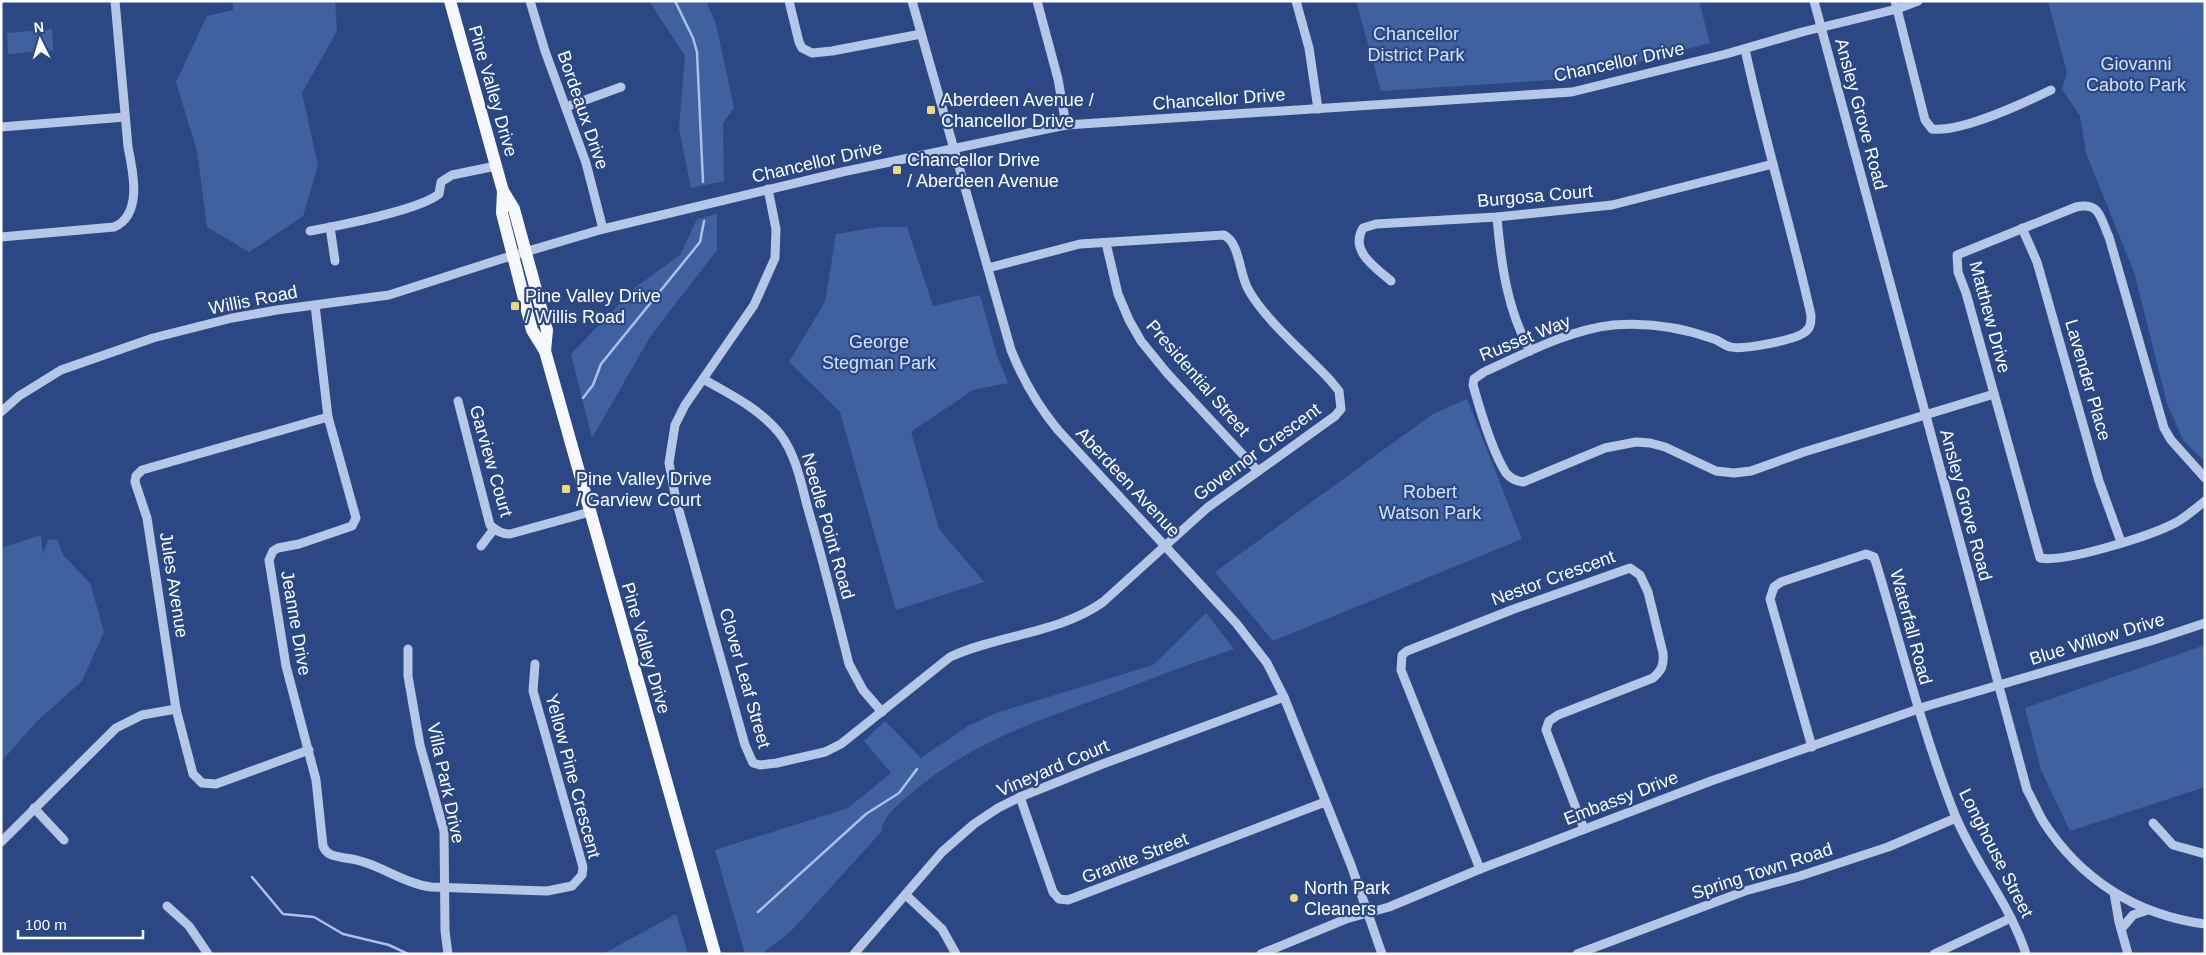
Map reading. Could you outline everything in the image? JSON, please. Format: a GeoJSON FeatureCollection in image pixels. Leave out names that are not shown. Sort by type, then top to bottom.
{"type":"FeatureCollection","features":[{"type":"Feature","properties":{"kind":"main road","name":"Pine Valley Drive"},"geometry":{"type":"LineString","coordinates":[[450,1],[503,191],[502,213],[547,330],[546,351],[715,954]]}},
{"type":"Feature","properties":{"kind":"street"},"geometry":{"type":"LineString","coordinates":[[1,237],[114,226],[122,224],[132,208],[133,192],[115,1]]}},
{"type":"Feature","properties":{"kind":"street","name":"Bordeaux Drive"},"geometry":{"type":"LineString","coordinates":[[530,1],[545,51],[586,163],[603,229]]}},
{"type":"Feature","properties":{"kind":"street"},"geometry":{"type":"LineString","coordinates":[[790,1],[799,42],[802,48],[812,52],[832,51],[921,34]]}},
{"type":"Feature","properties":{"kind":"street","name":"Aberdeen Avenue"},"geometry":{"type":"LineString","coordinates":[[912,1],[1011,350],[1025,383],[1034,399],[1058,430],[1252,642],[1267,663],[1284,696],[1364,897],[1382,954]]}},
{"type":"Feature","properties":{"kind":"street"},"geometry":{"type":"LineString","coordinates":[[1037,1],[1058,79],[1066,125]]}},
{"type":"Feature","properties":{"kind":"street"},"geometry":{"type":"LineString","coordinates":[[1296,1],[1309,48],[1318,109]]}},
{"type":"Feature","properties":{"kind":"street","name":"Ansley Grove Road"},"geometry":{"type":"LineString","coordinates":[[1814,1],[2027,790],[2043,820],[2082,870],[2114,893],[2148,910],[2180,921],[2205,924]]}},
{"type":"Feature","properties":{"kind":"street","name":"Chancellor Drive"},"geometry":{"type":"LineString","coordinates":[[519,254],[603,229],[768,190],[1066,125],[1572,92],[1745,49],[1896,5],[1918,1]]}},
{"type":"Feature","properties":{"kind":"street"},"geometry":{"type":"LineString","coordinates":[[1896,5],[1925,120],[1932,129],[1958,127],[2028,101],[2051,90]]}},
{"type":"Feature","properties":{"kind":"street","name":"Russet Way"},"geometry":{"type":"LineString","coordinates":[[1745,49],[1794,241],[1812,322],[1805,333],[1792,338],[1741,348],[1731,347],[1715,339],[1673,327],[1626,324],[1610,325],[1574,334],[1530,351],[1478,375],[1474,379],[1473,385],[1497,453],[1507,474],[1515,481],[1523,482],[1605,448],[1636,442],[1665,447],[1716,470],[1734,473],[1750,471],[1925,414]]}},
{"type":"Feature","properties":{"kind":"street"},"geometry":{"type":"LineString","coordinates":[[566,107],[621,87]]}},
{"type":"Feature","properties":{"kind":"street"},"geometry":{"type":"LineString","coordinates":[[1,127],[125,117]]}},
{"type":"Feature","properties":{"kind":"street","name":"Burgosa Court"},"geometry":{"type":"LineString","coordinates":[[1391,281],[1363,255],[1359,240],[1360,233],[1364,228],[1376,224],[1496,217],[1612,205],[1773,164]]}},
{"type":"Feature","properties":{"kind":"street"},"geometry":{"type":"LineString","coordinates":[[310,231],[330,228],[419,203],[439,194],[441,182],[452,176],[496,166]]}},
{"type":"Feature","properties":{"kind":"street","name":"Clover Leaf Street"},"geometry":{"type":"LineString","coordinates":[[768,190],[776,229],[776,258],[754,306],[684,405],[675,425],[671,441],[669,471],[749,757],[753,763],[760,765],[825,752],[853,736],[950,657],[968,649],[1067,622],[1090,612],[1164,545]]}},
{"type":"Feature","properties":{"kind":"street","name":"Matthew Drive"},"geometry":{"type":"LineString","coordinates":[[2205,478],[2171,440],[2164,428],[2109,237],[2096,209],[2086,205],[2076,206],[1957,255],[1958,272],[2040,558],[2049,560],[2063,558],[2139,537],[2177,522],[2205,501]]}},
{"type":"Feature","properties":{"kind":"street"},"geometry":{"type":"LineString","coordinates":[[1496,217],[1503,272],[1510,304],[1521,335],[1530,351]]}},
{"type":"Feature","properties":{"kind":"street"},"geometry":{"type":"LineString","coordinates":[[330,228],[335,261]]}},
{"type":"Feature","properties":{"kind":"street","name":"Lavender Place"},"geometry":{"type":"LineString","coordinates":[[2022,228],[2037,262],[2099,481],[2121,542]]}},
{"type":"Feature","properties":{"kind":"street","name":"Governor Crescent"},"geometry":{"type":"LineString","coordinates":[[988,268],[1080,244],[1213,234],[1224,235],[1230,238],[1235,247],[1240,274],[1259,306],[1339,391],[1341,409],[1335,416],[1207,508],[1164,545]]}},
{"type":"Feature","properties":{"kind":"street","name":"Presidential Street"},"geometry":{"type":"LineString","coordinates":[[1106,243],[1118,294],[1129,320],[1141,341],[1167,373],[1258,471]]}},
{"type":"Feature","properties":{"kind":"street","name":"Willis Road"},"geometry":{"type":"LineString","coordinates":[[1,412],[19,396],[61,370],[154,338],[232,318],[389,295],[519,254]]}},
{"type":"Feature","properties":{"kind":"street","name":"Jeanne Drive"},"geometry":{"type":"LineString","coordinates":[[315,305],[328,417],[356,515],[355,522],[352,526],[313,540],[278,548],[272,552],[269,560],[286,666],[316,780],[323,846],[327,853],[334,856],[360,861],[418,884],[445,887]]}},
{"type":"Feature","properties":{"kind":"street","name":"Needle Point Road"},"geometry":{"type":"LineString","coordinates":[[703,379],[739,399],[755,411],[772,425],[787,446],[803,486],[849,664],[863,690],[882,712]]}},
{"type":"Feature","properties":{"kind":"street"},"geometry":{"type":"LineString","coordinates":[[1925,414],[1994,394]]}},
{"type":"Feature","properties":{"kind":"street","name":"Garview Court"},"geometry":{"type":"LineString","coordinates":[[458,401],[476,478],[490,525],[494,529],[504,534],[510,534],[590,512]]}},
{"type":"Feature","properties":{"kind":"street","name":"Jules Avenue"},"geometry":{"type":"LineString","coordinates":[[309,750],[216,784],[209,785],[197,780],[193,774],[176,709],[147,518],[135,482],[136,476],[142,470],[328,417]]}},
{"type":"Feature","properties":{"kind":"street","name":"Garview Court"},"geometry":{"type":"LineString","coordinates":[[481,546],[494,529]]}},
{"type":"Feature","properties":{"kind":"street","name":"Waterfall Road"},"geometry":{"type":"LineString","coordinates":[[1812,747],[1770,599],[1774,587],[1781,582],[1853,557],[1866,554],[1874,557],[1918,709]]}},
{"type":"Feature","properties":{"kind":"street","name":"Nestor Crescent"},"geometry":{"type":"LineString","coordinates":[[1480,869],[1401,670],[1402,655],[1407,651],[1514,610],[1630,568],[1640,575],[1648,592],[1663,653],[1664,663],[1661,671],[1652,678],[1558,716],[1549,721],[1546,730],[1584,829]]}},
{"type":"Feature","properties":{"kind":"street","name":"Blue Willow Drive"},"geometry":{"type":"LineString","coordinates":[[1998,686],[2205,623]]}},
{"type":"Feature","properties":{"kind":"street","name":"Villa Park Drive"},"geometry":{"type":"LineString","coordinates":[[408,650],[408,676],[420,745],[444,831],[445,931],[448,954]]}},
{"type":"Feature","properties":{"kind":"street","name":"Yellow Pine Crescent"},"geometry":{"type":"LineString","coordinates":[[445,887],[547,891],[572,886],[582,875],[581,858],[575,846],[533,690],[535,664]]}},
{"type":"Feature","properties":{"kind":"street","name":"Embassy Drive"},"geometry":{"type":"LineString","coordinates":[[1262,954],[1346,919],[1389,906],[1480,869],[1711,781],[1918,709],[1998,686]]}},
{"type":"Feature","properties":{"kind":"street","name":"Vineyard Court"},"geometry":{"type":"LineString","coordinates":[[854,954],[942,852],[962,834],[998,808],[1020,797],[1147,747],[1284,696]]}},
{"type":"Feature","properties":{"kind":"street"},"geometry":{"type":"LineString","coordinates":[[1,842],[116,728],[142,715],[176,709]]}},
{"type":"Feature","properties":{"kind":"street","name":"Longhouse Street"},"geometry":{"type":"LineString","coordinates":[[1918,709],[1956,818],[2011,918],[2026,954]]}},
{"type":"Feature","properties":{"kind":"street","name":"Granite Street"},"geometry":{"type":"LineString","coordinates":[[1020,797],[1052,892],[1059,899],[1068,900],[1325,802]]}},
{"type":"Feature","properties":{"kind":"street"},"geometry":{"type":"LineString","coordinates":[[34,808],[64,840]]}},
{"type":"Feature","properties":{"kind":"street","name":"Spring Town Road"},"geometry":{"type":"LineString","coordinates":[[1576,954],[1745,891],[1800,876],[1888,847],[1956,818]]}},
{"type":"Feature","properties":{"kind":"street"},"geometry":{"type":"LineString","coordinates":[[2153,823],[2173,845],[2205,854]]}},
{"type":"Feature","properties":{"kind":"street"},"geometry":{"type":"LineString","coordinates":[[2114,893],[2128,954]]}},
{"type":"Feature","properties":{"kind":"street"},"geometry":{"type":"LineString","coordinates":[[906,895],[942,929],[956,954]]}},
{"type":"Feature","properties":{"kind":"street"},"geometry":{"type":"LineString","coordinates":[[167,906],[189,926],[208,954]]}},
{"type":"Feature","properties":{"kind":"street"},"geometry":{"type":"LineString","coordinates":[[2122,928],[2133,915],[2148,910]]}},
{"type":"Feature","properties":{"kind":"street"},"geometry":{"type":"LineString","coordinates":[[1934,954],[2011,918]]}},
{"type":"Feature","properties":{"kind":"green space"},"geometry":{"type":"Polygon","coordinates":[[[233,1],[335,1],[337,31],[302,93],[318,165],[303,216],[249,252],[207,227],[197,151],[176,82],[207,16],[233,10],[233,1]]]}},
{"type":"Feature","properties":{"kind":"green space"},"geometry":{"type":"Polygon","coordinates":[[[649,1],[706,1],[716,24],[734,108],[723,123],[724,181],[691,188],[679,128],[685,56],[649,1]]]}},
{"type":"Feature","properties":{"kind":"green space","name":"Chancellor District Park"},"geometry":{"type":"Polygon","coordinates":[[[1356,1],[1699,1],[1710,43],[1590,75],[1568,79],[1381,91],[1356,1]]]}},
{"type":"Feature","properties":{"kind":"green space","name":"Giovanni Caboto Park"},"geometry":{"type":"Polygon","coordinates":[[[2048,1],[2205,1],[2205,462],[2183,440],[2167,403],[2134,272],[2086,153],[2080,116],[2062,89],[2067,73],[2048,1]]]}},
{"type":"Feature","properties":{"kind":"green space"},"geometry":{"type":"Polygon","coordinates":[[[52,29],[53,50],[8,54],[7,33],[52,29]]]}},
{"type":"Feature","properties":{"kind":"green space"},"geometry":{"type":"Polygon","coordinates":[[[717,214],[717,250],[650,337],[592,438],[571,354],[636,287],[680,255],[697,219],[717,214]]]}},
{"type":"Feature","properties":{"kind":"green space","name":"George Stegman Park"},"geometry":{"type":"Polygon","coordinates":[[[879,227],[907,227],[933,306],[980,295],[997,356],[1008,383],[973,390],[911,432],[939,529],[984,582],[896,610],[840,412],[789,362],[825,302],[836,234],[879,227]]]}},
{"type":"Feature","properties":{"kind":"green space","name":"Robert Watson Park"},"geometry":{"type":"Polygon","coordinates":[[[1467,399],[1522,539],[1273,641],[1215,572],[1433,414],[1467,399]]]}},
{"type":"Feature","properties":{"kind":"green space"},"geometry":{"type":"Polygon","coordinates":[[[41,535],[43,555],[48,540],[57,539],[63,555],[90,583],[104,632],[82,681],[36,722],[1,762],[1,548],[41,535]]]}},
{"type":"Feature","properties":{"kind":"green space"},"geometry":{"type":"Polygon","coordinates":[[[1206,613],[1234,649],[1027,725],[978,748],[954,762],[895,807],[885,821],[882,831],[792,930],[762,954],[745,954],[715,850],[848,808],[891,773],[864,741],[885,721],[921,758],[968,726],[996,713],[1153,665],[1206,613]]]}},
{"type":"Feature","properties":{"kind":"green space"},"geometry":{"type":"Polygon","coordinates":[[[2205,645],[2205,787],[2070,831],[2041,770],[2025,708],[2205,645]]]}},
{"type":"Feature","properties":{"kind":"green space"},"geometry":{"type":"Polygon","coordinates":[[[676,914],[688,954],[603,954],[676,914]]]}},
{"type":"Feature","properties":{"kind":"waterway"},"geometry":{"type":"LineString","coordinates":[[675,1],[693,38],[697,52],[703,182]]}},
{"type":"Feature","properties":{"kind":"waterway"},"geometry":{"type":"LineString","coordinates":[[583,398],[593,385],[601,364],[700,242],[704,221]]}},
{"type":"Feature","properties":{"kind":"waterway"},"geometry":{"type":"LineString","coordinates":[[758,912],[866,814],[899,793],[917,769]]}},
{"type":"Feature","properties":{"kind":"waterway"},"geometry":{"type":"LineString","coordinates":[[252,877],[283,914],[314,917],[343,934],[389,945],[408,954]]}},
{"type":"Feature","properties":{"kind":"place","name":"Aberdeen Avenue / Chancellor Drive"},"geometry":{"type":"Point","coordinates":[931,110]}},
{"type":"Feature","properties":{"kind":"place","name":"Chancellor Drive / Aberdeen Avenue"},"geometry":{"type":"Point","coordinates":[897,170]}},
{"type":"Feature","properties":{"kind":"place","name":"Pine Valley Drive / Willis Road"},"geometry":{"type":"Point","coordinates":[515,306]}},
{"type":"Feature","properties":{"kind":"place","name":"Pine Valley Drive / Garview Court"},"geometry":{"type":"Point","coordinates":[566,489]}},
{"type":"Feature","properties":{"kind":"place","name":"North Park Cleaners"},"geometry":{"type":"Point","coordinates":[1294,898]}}]}
